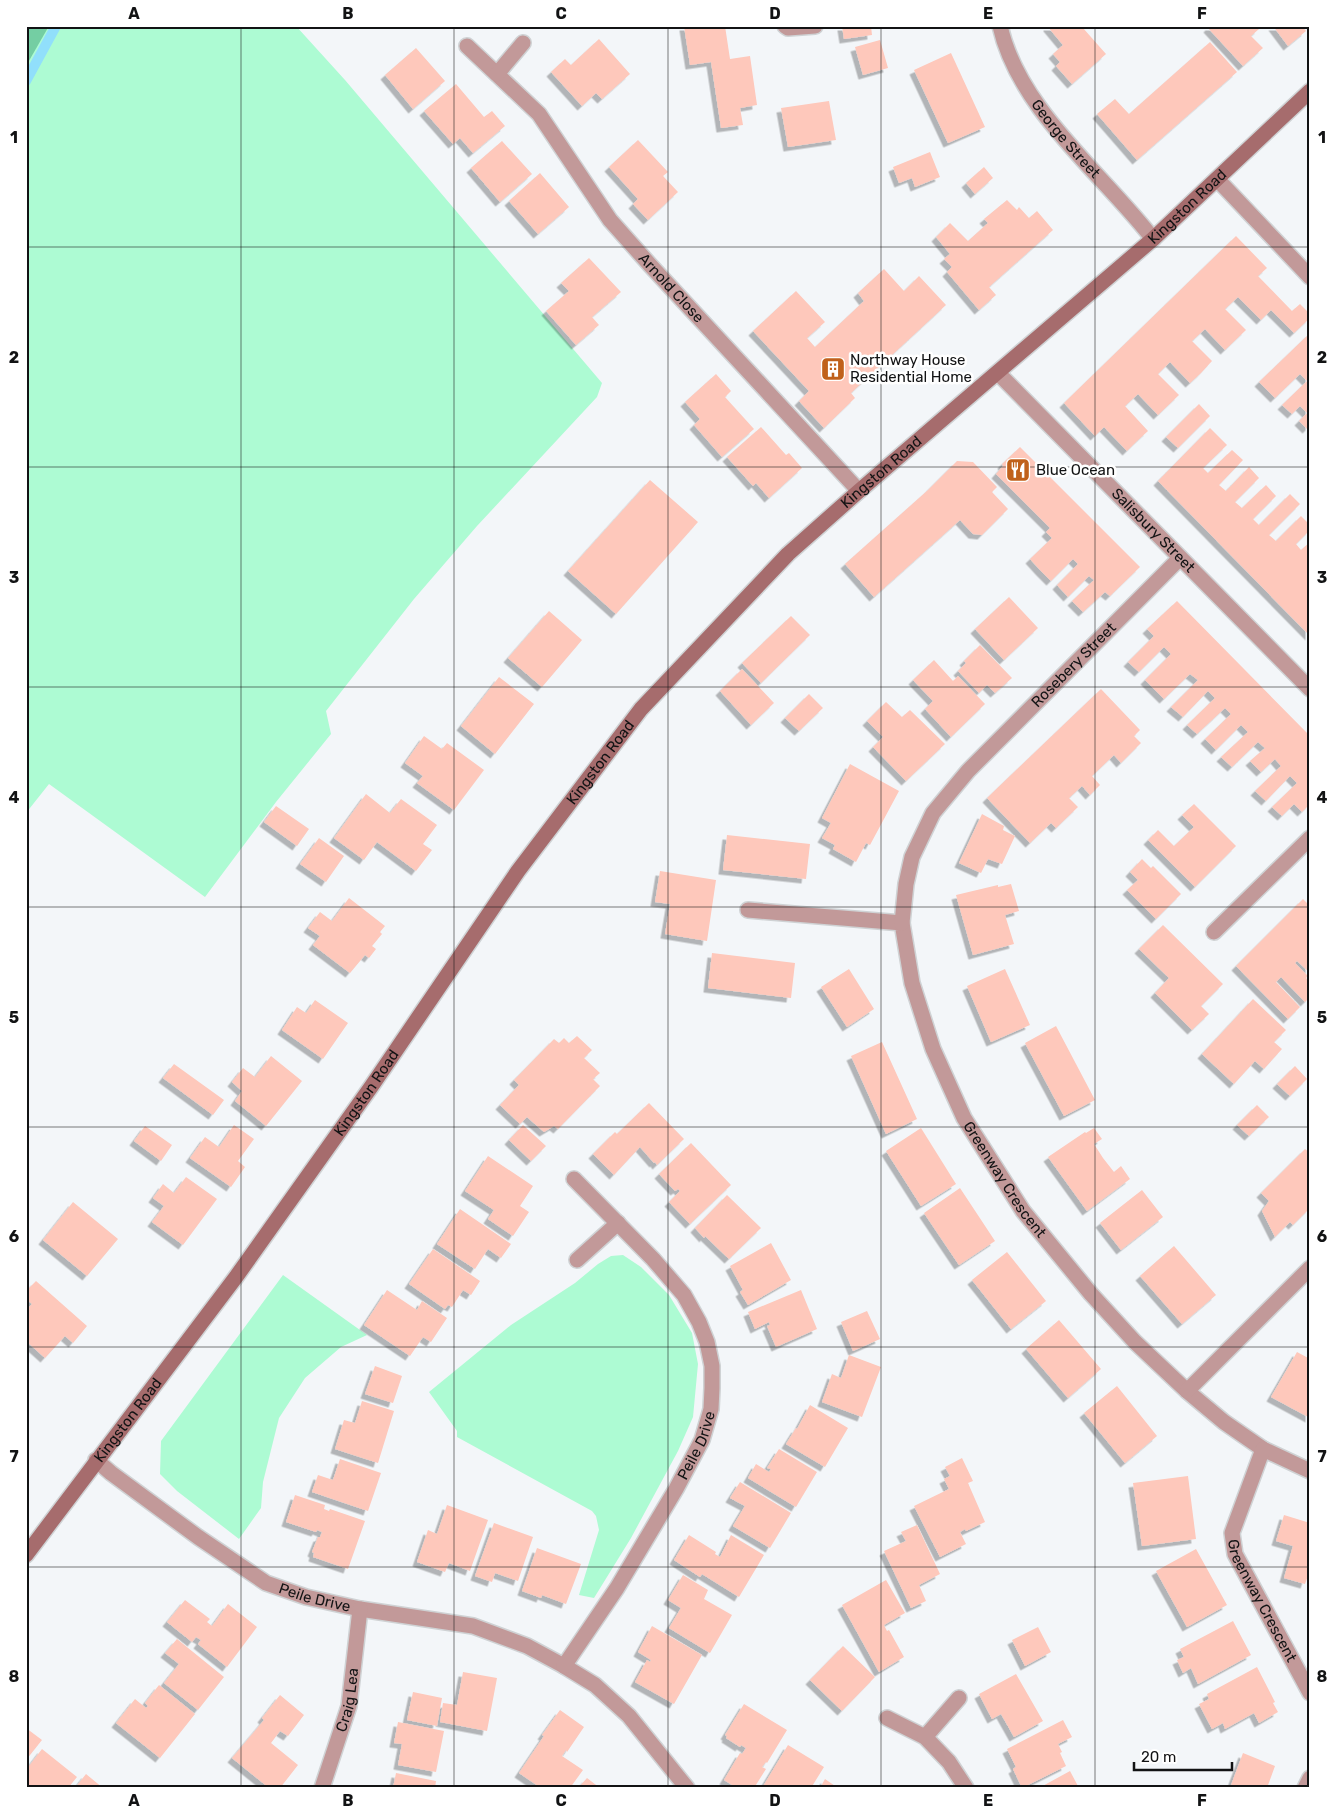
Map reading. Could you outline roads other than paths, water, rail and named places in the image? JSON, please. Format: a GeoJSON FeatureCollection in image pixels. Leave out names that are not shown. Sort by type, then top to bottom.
{"type":"FeatureCollection","features":[{"type":"Feature","properties":{"kind":"street"},"geometry":{"type":"LineString","coordinates":[[785,26],[788,28],[815,26]]}},
{"type":"Feature","properties":{"kind":"street","name":"George Street"},"geometry":{"type":"LineString","coordinates":[[1000,26],[1010,59],[1026,87],[1068,145],[1132,214],[1152,239]]}},
{"type":"Feature","properties":{"kind":"street"},"geometry":{"type":"LineString","coordinates":[[497,74],[523,43]]}},
{"type":"Feature","properties":{"kind":"street","name":"Arnold Close"},"geometry":{"type":"LineString","coordinates":[[467,46],[539,114],[610,220],[859,490]]}},
{"type":"Feature","properties":{"kind":"street","name":"Kingston Road"},"geometry":{"type":"LineString","coordinates":[[26,1555],[236,1277],[372,1087],[518,871],[641,709],[788,554],[859,490],[998,373],[1152,239],[1310,91]]}},
{"type":"Feature","properties":{"kind":"street"},"geometry":{"type":"LineString","coordinates":[[1217,179],[1310,277]]}},
{"type":"Feature","properties":{"kind":"street","name":"Salisbury Street"},"geometry":{"type":"LineString","coordinates":[[998,373],[1310,689]]}},
{"type":"Feature","properties":{"kind":"street","name":"Rosebery Street"},"geometry":{"type":"LineString","coordinates":[[968,771],[1180,558]]}},
{"type":"Feature","properties":{"kind":"street","name":"Greenway Crescent"},"geometry":{"type":"LineString","coordinates":[[968,771],[932,813],[912,857],[906,884],[902,923],[912,984],[933,1049],[964,1118],[1023,1211],[1091,1294],[1135,1342],[1187,1391],[1224,1422],[1264,1449],[1310,1471]]}},
{"type":"Feature","properties":{"kind":"street"},"geometry":{"type":"LineString","coordinates":[[1214,932],[1310,838]]}},
{"type":"Feature","properties":{"kind":"street"},"geometry":{"type":"LineString","coordinates":[[748,910],[902,923]]}},
{"type":"Feature","properties":{"kind":"street","name":"Peile Drive"},"geometry":{"type":"LineString","coordinates":[[564,1666],[617,1588],[676,1489],[702,1440],[711,1409],[712,1366],[707,1342],[684,1295],[618,1223],[574,1180]]}},
{"type":"Feature","properties":{"kind":"street"},"geometry":{"type":"LineString","coordinates":[[577,1260],[618,1223]]}},
{"type":"Feature","properties":{"kind":"street"},"geometry":{"type":"LineString","coordinates":[[1187,1391],[1310,1268]]}},
{"type":"Feature","properties":{"kind":"street","name":"Greenway Crescent"},"geometry":{"type":"LineString","coordinates":[[1264,1449],[1232,1533],[1235,1554],[1310,1694]]}},
{"type":"Feature","properties":{"kind":"street","name":"Peile Drive"},"geometry":{"type":"LineString","coordinates":[[96,1460],[198,1537],[266,1583],[306,1597],[360,1609],[473,1626],[526,1646],[564,1666],[595,1685],[629,1716],[688,1788]]}},
{"type":"Feature","properties":{"kind":"street","name":"Craig Lea"},"geometry":{"type":"LineString","coordinates":[[322,1788],[350,1706],[360,1609]]}},
{"type":"Feature","properties":{"kind":"street"},"geometry":{"type":"LineString","coordinates":[[925,1737],[959,1698]]}},
{"type":"Feature","properties":{"kind":"street"},"geometry":{"type":"LineString","coordinates":[[887,1718],[925,1737],[949,1762],[966,1788]]}},
{"type":"Feature","properties":{"kind":"street"},"geometry":{"type":"LineString","coordinates":[[1306,1788],[1310,1778]]}},
{"type":"Feature","properties":{"kind":"waterway"},"geometry":{"type":"LineString","coordinates":[[26,81],[56,26]]}},
{"type":"Feature","properties":{"kind":"place","name":"Northway House Residential Home"},"geometry":{"type":"Point","coordinates":[833,369]}},
{"type":"Feature","properties":{"kind":"place","name":"Blue Ocean"},"geometry":{"type":"Point","coordinates":[1018,470]}}]}
